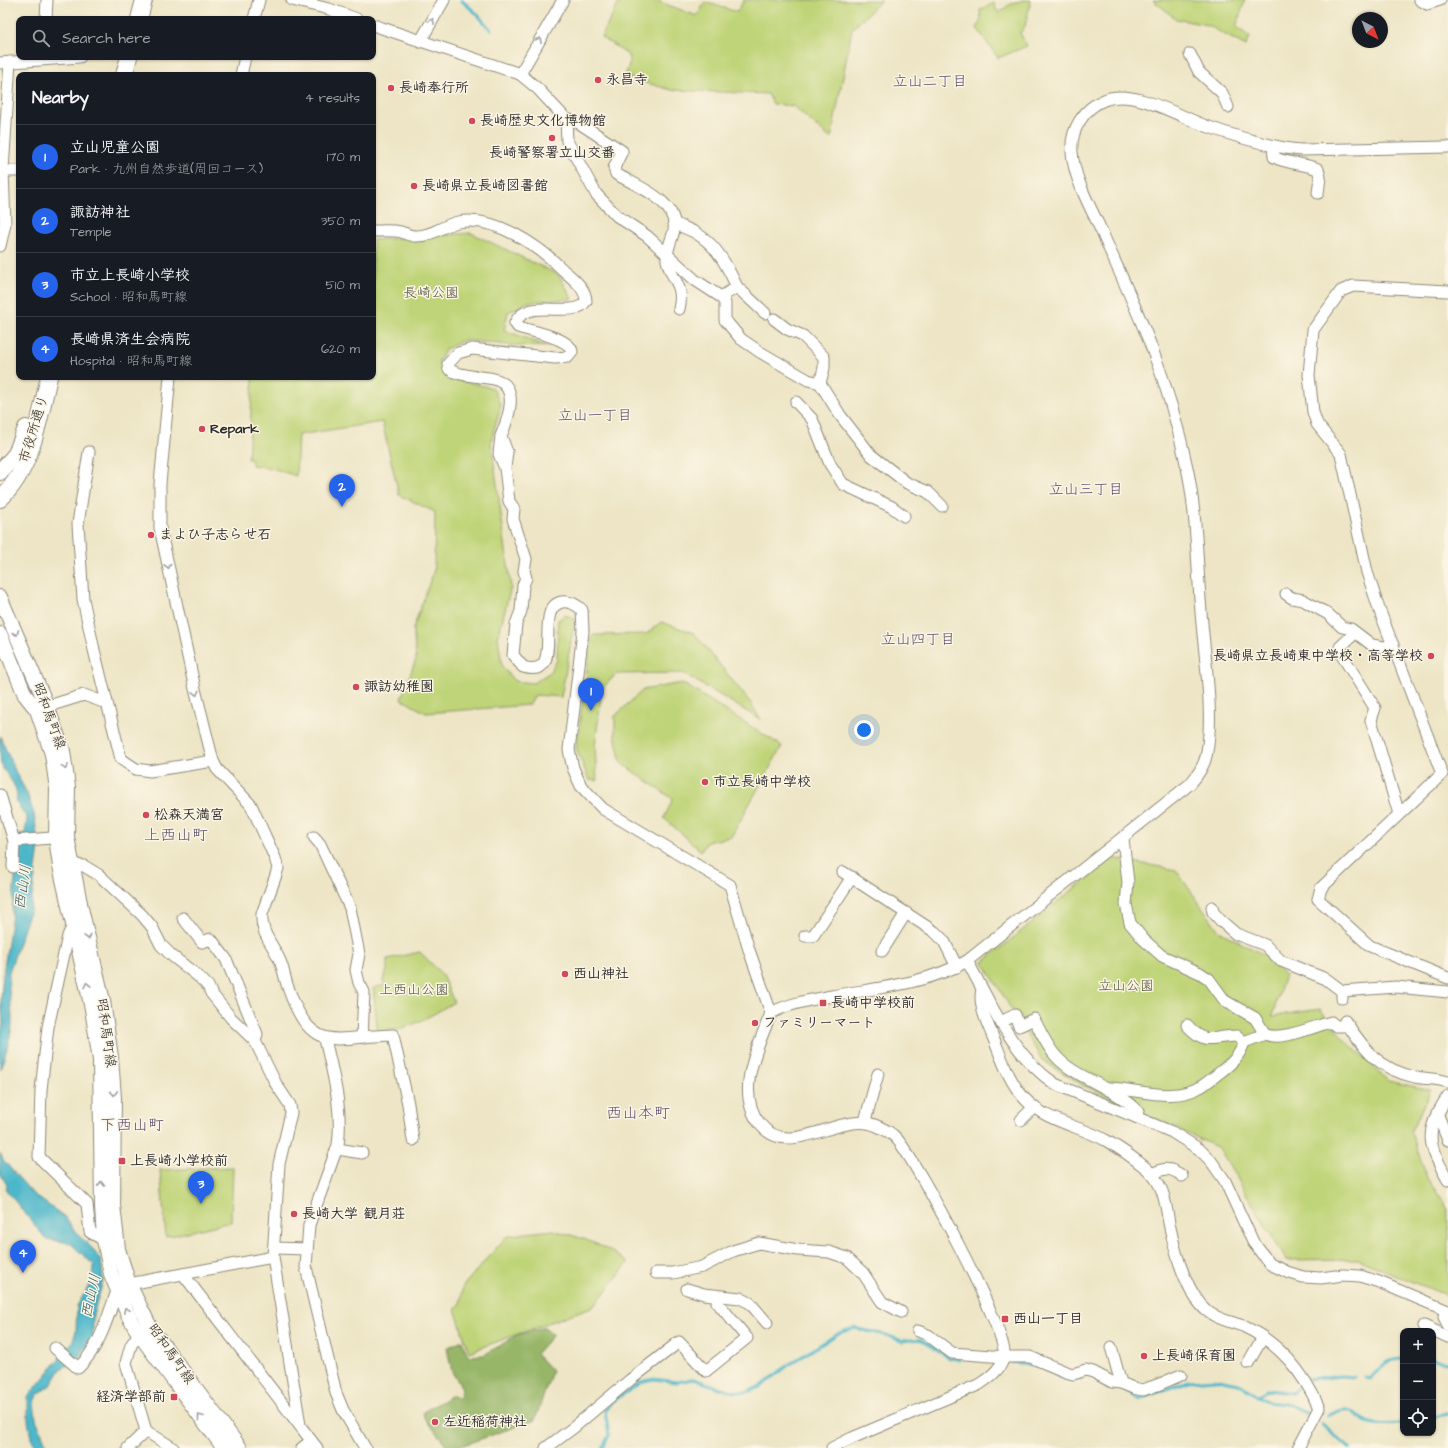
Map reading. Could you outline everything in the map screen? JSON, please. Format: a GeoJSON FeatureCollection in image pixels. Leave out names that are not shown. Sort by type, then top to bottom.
{"type":"FeatureCollection","features":[{"type":"Feature","properties":{"kind":"highway"},"geometry":{"type":"LineString","coordinates":[[131,16],[135,0]]}},
{"type":"Feature","properties":{"kind":"highway"},"geometry":{"type":"LineString","coordinates":[[140,16],[144,0]]}},
{"type":"Feature","properties":{"kind":"highway"},"geometry":{"type":"LineString","coordinates":[[116,72],[119,60]]}},
{"type":"Feature","properties":{"kind":"highway"},"geometry":{"type":"LineString","coordinates":[[125,72],[128,60]]}},
{"type":"Feature","properties":{"kind":"highway","name":"市役所通り"},"geometry":{"type":"LineString","coordinates":[[0,472],[11,461],[20,446],[38,380]]}},
{"type":"Feature","properties":{"kind":"highway","name":"市役所通り"},"geometry":{"type":"LineString","coordinates":[[0,499],[14,484],[27,458],[48,380]]}},
{"type":"Feature","properties":{"kind":"main road","name":"昭和馬町線"},"geometry":{"type":"LineString","coordinates":[[0,597],[42,708],[63,751],[68,788],[55,838],[92,1009],[100,1060],[102,1207],[104,1240],[111,1274],[123,1288],[144,1330],[224,1448]]}},
{"type":"Feature","properties":{"kind":"main road","name":"昭和馬町線"},"geometry":{"type":"LineString","coordinates":[[0,634],[25,695],[42,708]]}},
{"type":"Feature","properties":{"kind":"main road","name":"昭和馬町線"},"geometry":{"type":"LineString","coordinates":[[55,838],[72,865],[103,1001],[111,1057],[114,1098],[113,1205],[123,1288]]}},
{"type":"Feature","properties":{"kind":"main road","name":"昭和馬町線"},"geometry":{"type":"LineString","coordinates":[[144,1330],[240,1448]]}},
{"type":"Feature","properties":{"kind":"street"},"geometry":{"type":"LineString","coordinates":[[46,16],[47,0]]}},
{"type":"Feature","properties":{"kind":"street"},"geometry":{"type":"LineString","coordinates":[[255,16],[259,0]]}},
{"type":"Feature","properties":{"kind":"street"},"geometry":{"type":"LineString","coordinates":[[292,0],[324,4],[350,16]]}},
{"type":"Feature","properties":{"kind":"street"},"geometry":{"type":"LineString","coordinates":[[420,42],[444,0]]}},
{"type":"Feature","properties":{"kind":"street"},"geometry":{"type":"LineString","coordinates":[[520,74],[562,0]]}},
{"type":"Feature","properties":{"kind":"street"},"geometry":{"type":"LineString","coordinates":[[1420,0],[1427,4],[1440,0]]}},
{"type":"Feature","properties":{"kind":"street"},"geometry":{"type":"LineString","coordinates":[[376,26],[420,42],[520,74],[538,89],[566,119],[579,123],[622,151],[614,168],[616,174],[657,198],[670,209],[674,223],[667,254],[668,262],[682,296],[679,309]]}},
{"type":"Feature","properties":{"kind":"street"},"geometry":{"type":"LineString","coordinates":[[1190,54],[1199,72],[1222,93],[1228,107]]}},
{"type":"Feature","properties":{"kind":"street"},"geometry":{"type":"LineString","coordinates":[[0,246],[5,224],[2,170],[5,62],[24,60]]}},
{"type":"Feature","properties":{"kind":"street"},"geometry":{"type":"LineString","coordinates":[[242,72],[244,60]]}},
{"type":"Feature","properties":{"kind":"street"},"geometry":{"type":"LineString","coordinates":[[832,1448],[852,1438],[978,1385],[993,1374],[1004,1357],[1002,1338],[987,1303],[908,1154],[892,1134],[865,1121],[848,1123],[794,1138],[775,1136],[762,1127],[751,1112],[747,1092],[760,1040],[771,1013],[783,1007],[809,1000],[939,975],[962,964],[1123,839],[1190,784],[1202,769],[1208,750],[1209,728],[1207,680],[1195,528],[1188,473],[1171,403],[1151,346],[1080,186],[1071,151],[1073,135],[1078,121],[1105,100],[1125,97],[1140,99],[1206,126],[1273,146],[1301,150],[1448,147]]}},
{"type":"Feature","properties":{"kind":"street"},"geometry":{"type":"LineString","coordinates":[[566,119],[567,141],[596,194],[617,216],[648,236],[667,254],[676,260],[695,280],[721,297],[725,303],[725,320],[741,339],[808,380],[820,383],[840,415],[871,455],[907,483],[928,492],[942,506]]}},
{"type":"Feature","properties":{"kind":"street"},"geometry":{"type":"LineString","coordinates":[[1273,146],[1274,157],[1281,161],[1303,163],[1318,169],[1320,177],[1318,193]]}},
{"type":"Feature","properties":{"kind":"street"},"geometry":{"type":"LineString","coordinates":[[2,170],[16,171]]}},
{"type":"Feature","properties":{"kind":"street"},"geometry":{"type":"LineString","coordinates":[[376,231],[401,232],[414,237],[437,232],[458,222],[484,222],[495,226],[535,247],[554,261],[584,292],[586,301],[581,307],[572,309],[536,310],[522,315],[514,323],[518,327],[553,337],[568,344],[572,349],[572,353],[568,357],[555,358],[472,349],[458,352],[448,364],[449,369],[456,373],[495,379],[507,388],[511,400],[507,423],[501,436],[506,452],[505,468],[509,501],[514,509],[513,520],[524,563],[526,578],[523,585],[521,611],[516,624],[514,655],[523,667],[534,669],[541,666],[548,656],[548,625],[553,608],[560,602],[565,602],[575,605],[582,610],[583,631],[569,750],[573,768],[581,786],[603,808],[730,885],[749,950],[771,1013]]}},
{"type":"Feature","properties":{"kind":"street"},"geometry":{"type":"LineString","coordinates":[[674,223],[699,235],[711,245],[724,262],[738,287],[769,316],[787,329],[803,336],[824,357],[824,368],[820,383]]}},
{"type":"Feature","properties":{"kind":"street"},"geometry":{"type":"LineString","coordinates":[[721,297],[738,287]]}},
{"type":"Feature","properties":{"kind":"street"},"geometry":{"type":"LineString","coordinates":[[1448,291],[1349,287],[1338,294],[1313,330],[1309,375],[1313,412],[1317,424],[1341,454],[1367,572],[1442,774],[1321,888],[1318,899],[1370,946],[1448,978]]}},
{"type":"Feature","properties":{"kind":"street"},"geometry":{"type":"LineString","coordinates":[[170,380],[160,484],[160,528],[193,682],[213,761],[217,770],[251,805],[268,839],[278,868],[263,908],[261,922],[266,936],[280,961],[289,991],[301,1018],[309,1030],[325,1039],[393,1035],[408,1104],[413,1140]]}},
{"type":"Feature","properties":{"kind":"street"},"geometry":{"type":"LineString","coordinates":[[796,402],[812,419],[830,464],[843,484],[892,507],[904,516]]}},
{"type":"Feature","properties":{"kind":"street"},"geometry":{"type":"LineString","coordinates":[[88,452],[78,524],[79,561],[87,618],[106,702],[121,759],[136,769],[150,771],[213,761]]}},
{"type":"Feature","properties":{"kind":"street"},"geometry":{"type":"LineString","coordinates":[[1286,594],[1303,600],[1328,614],[1342,627],[1351,628],[1355,633],[1372,645],[1384,647],[1393,645]]}},
{"type":"Feature","properties":{"kind":"street"},"geometry":{"type":"LineString","coordinates":[[1355,633],[1340,647],[1340,652],[1375,708],[1371,720],[1399,814]]}},
{"type":"Feature","properties":{"kind":"street"},"geometry":{"type":"LineString","coordinates":[[42,708],[84,695],[106,702]]}},
{"type":"Feature","properties":{"kind":"street"},"geometry":{"type":"LineString","coordinates":[[0,795],[15,841],[13,867]]}},
{"type":"Feature","properties":{"kind":"street"},"geometry":{"type":"LineString","coordinates":[[314,837],[320,844],[350,908],[359,954],[356,970],[359,983],[364,992],[362,1037]]}},
{"type":"Feature","properties":{"kind":"street"},"geometry":{"type":"LineString","coordinates":[[15,841],[55,838]]}},
{"type":"Feature","properties":{"kind":"street"},"geometry":{"type":"LineString","coordinates":[[1123,839],[1128,882],[1126,904],[1130,923],[1143,939],[1162,956],[1200,973],[1209,979],[1225,1001],[1255,1018],[1265,1034],[1272,1038],[1284,1036],[1331,1022],[1336,1026],[1347,1023],[1363,1048],[1374,1059],[1387,1068],[1414,1077],[1448,1082]]}},
{"type":"Feature","properties":{"kind":"street"},"geometry":{"type":"LineString","coordinates":[[72,865],[84,866],[99,875],[134,907],[152,927],[161,945],[171,955],[199,977],[231,1018],[255,1041],[276,1084],[290,1105],[291,1113],[279,1164],[274,1252],[300,1425]]}},
{"type":"Feature","properties":{"kind":"street"},"geometry":{"type":"LineString","coordinates":[[805,936],[813,936],[848,875],[934,932],[944,941],[982,989],[1001,1022],[1026,1060],[1043,1076],[1055,1084],[1136,1117],[1182,1138],[1205,1155],[1225,1181],[1253,1242],[1270,1264],[1287,1272],[1303,1276],[1321,1278],[1343,1275],[1360,1276],[1379,1282],[1446,1311],[1444,1317],[1448,1324]]}},
{"type":"Feature","properties":{"kind":"street"},"geometry":{"type":"LineString","coordinates":[[1212,907],[1213,912],[1236,934],[1265,945],[1281,961],[1326,979],[1342,994],[1396,987],[1448,992]]}},
{"type":"Feature","properties":{"kind":"street"},"geometry":{"type":"LineString","coordinates":[[81,908],[68,936],[57,980],[48,1027],[41,1090],[39,1157],[87,1204],[90,1232],[104,1240]]}},
{"type":"Feature","properties":{"kind":"street"},"geometry":{"type":"LineString","coordinates":[[882,951],[906,913]]}},
{"type":"Feature","properties":{"kind":"street"},"geometry":{"type":"LineString","coordinates":[[183,918],[202,942],[212,939],[226,959],[257,1034],[255,1041]]}},
{"type":"Feature","properties":{"kind":"street"},"geometry":{"type":"LineString","coordinates":[[982,989],[980,1000],[1008,1073],[1019,1092],[1034,1107],[1107,1141],[1152,1174],[1161,1188],[1168,1210],[1171,1231],[1180,1262],[1194,1295],[1207,1312],[1263,1337],[1288,1358],[1311,1389],[1319,1408],[1298,1448]]}},
{"type":"Feature","properties":{"kind":"street"},"geometry":{"type":"LineString","coordinates":[[1001,1022],[1015,1015],[1019,1026],[1034,1019],[1048,1045],[1059,1059],[1080,1073],[1108,1088],[1138,1111],[1136,1117]]}},
{"type":"Feature","properties":{"kind":"street"},"geometry":{"type":"LineString","coordinates":[[1187,1025],[1195,1034],[1202,1038],[1210,1040],[1227,1036],[1237,1036],[1244,1042]]}},
{"type":"Feature","properties":{"kind":"street"},"geometry":{"type":"LineString","coordinates":[[1244,1042],[1265,1034]]}},
{"type":"Feature","properties":{"kind":"street"},"geometry":{"type":"LineString","coordinates":[[325,1039],[340,1114],[340,1131],[337,1149],[309,1225],[306,1267],[336,1393],[343,1410],[365,1448]]}},
{"type":"Feature","properties":{"kind":"street"},"geometry":{"type":"LineString","coordinates":[[1108,1088],[1158,1095],[1187,1092],[1202,1086],[1224,1070],[1241,1053],[1244,1042]]}},
{"type":"Feature","properties":{"kind":"street"},"geometry":{"type":"LineString","coordinates":[[865,1121],[878,1074]]}},
{"type":"Feature","properties":{"kind":"street"},"geometry":{"type":"LineString","coordinates":[[1448,1096],[1437,1113],[1431,1131],[1431,1148],[1448,1180]]}},
{"type":"Feature","properties":{"kind":"street"},"geometry":{"type":"LineString","coordinates":[[1021,1120],[1034,1107]]}},
{"type":"Feature","properties":{"kind":"street"},"geometry":{"type":"LineString","coordinates":[[1437,1113],[1448,1140]]}},
{"type":"Feature","properties":{"kind":"street"},"geometry":{"type":"LineString","coordinates":[[337,1149],[362,1153]]}},
{"type":"Feature","properties":{"kind":"street"},"geometry":{"type":"LineString","coordinates":[[1152,1174],[1167,1168],[1174,1170],[1182,1176]]}},
{"type":"Feature","properties":{"kind":"street"},"geometry":{"type":"LineString","coordinates":[[656,1273],[673,1273],[702,1267],[733,1251],[760,1243],[798,1250],[829,1252],[847,1258],[863,1273],[882,1302],[901,1312]]}},
{"type":"Feature","properties":{"kind":"street"},"geometry":{"type":"LineString","coordinates":[[55,1348],[78,1368],[90,1357],[102,1335],[123,1288],[274,1252],[307,1249]]}},
{"type":"Feature","properties":{"kind":"street"},"geometry":{"type":"LineString","coordinates":[[183,1274],[300,1425],[310,1446]]}},
{"type":"Feature","properties":{"kind":"street"},"geometry":{"type":"LineString","coordinates":[[687,1289],[704,1294],[740,1298],[750,1303],[767,1323]]}},
{"type":"Feature","properties":{"kind":"street"},"geometry":{"type":"LineString","coordinates":[[546,1448],[679,1342],[706,1371],[747,1338],[717,1302]]}},
{"type":"Feature","properties":{"kind":"street"},"geometry":{"type":"LineString","coordinates":[[1424,1326],[1448,1337]]}},
{"type":"Feature","properties":{"kind":"street"},"geometry":{"type":"LineString","coordinates":[[144,1330],[131,1345],[126,1363],[146,1431],[173,1448]]}},
{"type":"Feature","properties":{"kind":"street"},"geometry":{"type":"LineString","coordinates":[[918,1331],[933,1339],[952,1354],[1030,1357],[1066,1372],[1073,1374],[1086,1370],[1112,1382],[1121,1383],[1143,1390],[1181,1375]]}},
{"type":"Feature","properties":{"kind":"street"},"geometry":{"type":"LineString","coordinates":[[1248,1363],[1263,1337]]}},
{"type":"Feature","properties":{"kind":"street"},"geometry":{"type":"LineString","coordinates":[[1111,1347],[1121,1383]]}},
{"type":"Feature","properties":{"kind":"street"},"geometry":{"type":"LineString","coordinates":[[128,1448],[146,1431]]}},
{"type":"Feature","properties":{"kind":"green space"},"geometry":{"type":"Polygon","coordinates":[[[620,0],[655,0],[697,16],[705,2],[737,12],[744,0],[882,0],[852,29],[831,139],[793,106],[773,104],[768,94],[672,90],[625,77],[630,61],[627,54],[601,37],[620,0]]]}},
{"type":"Feature","properties":{"kind":"green space"},"geometry":{"type":"Polygon","coordinates":[[[1023,0],[1031,0],[1025,26],[1020,33],[1027,46],[998,58],[977,28],[981,20],[980,10],[994,3],[998,13],[1012,3],[1023,0]]]}},
{"type":"Feature","properties":{"kind":"green space"},"geometry":{"type":"Polygon","coordinates":[[[1153,0],[1245,0],[1236,27],[1250,37],[1246,46],[1207,25],[1176,19],[1153,0]]]}},
{"type":"Feature","properties":{"kind":"green space","name":"長崎公園"},"geometry":{"type":"Polygon","coordinates":[[[471,233],[559,275],[572,299],[528,302],[508,312],[504,330],[549,347],[508,345],[464,340],[446,349],[438,363],[449,378],[493,388],[501,406],[491,441],[511,587],[498,637],[502,666],[514,681],[533,683],[549,673],[557,660],[558,620],[565,615],[575,619],[561,697],[535,695],[529,705],[426,713],[401,699],[416,659],[413,629],[434,570],[435,512],[399,495],[382,422],[298,435],[296,476],[275,469],[252,465],[252,460],[248,459],[253,380],[376,380],[376,240],[471,233]]]}},
{"type":"Feature","properties":{"kind":"green space"},"geometry":{"type":"Polygon","coordinates":[[[661,622],[694,633],[750,702],[761,720],[683,673],[616,674],[602,689],[595,747],[597,781],[589,780],[576,748],[592,635],[646,634],[661,622]]]}},
{"type":"Feature","properties":{"kind":"green space"},"geometry":{"type":"Polygon","coordinates":[[[682,683],[782,746],[731,837],[707,842],[701,851],[664,818],[673,799],[621,763],[615,735],[615,716],[643,690],[682,683]]]}},
{"type":"Feature","properties":{"kind":"green space","name":"立山公園"},"geometry":{"type":"Polygon","coordinates":[[[1112,858],[1176,870],[1219,931],[1262,954],[1285,975],[1272,1016],[1320,1009],[1344,1039],[1388,1081],[1431,1090],[1411,1131],[1427,1178],[1448,1209],[1448,1296],[1357,1259],[1286,1260],[1219,1148],[1082,1085],[1042,1060],[983,962],[1112,858]]]}},
{"type":"Feature","properties":{"kind":"green space","name":"上西山公園"},"geometry":{"type":"Polygon","coordinates":[[[420,952],[441,973],[454,1002],[427,1018],[408,1026],[378,1032],[373,988],[385,985],[383,980],[387,970],[387,959],[420,952]]]}},
{"type":"Feature","properties":{"kind":"green space"},"geometry":{"type":"Polygon","coordinates":[[[233,1167],[231,1222],[166,1237],[160,1170],[233,1167]]]}},
{"type":"Feature","properties":{"kind":"green space"},"geometry":{"type":"Polygon","coordinates":[[[553,1230],[592,1242],[619,1256],[628,1263],[594,1306],[469,1352],[455,1309],[460,1305],[463,1286],[506,1237],[553,1230]]]}},
{"type":"Feature","properties":{"kind":"green space"},"geometry":{"type":"Polygon","coordinates":[[[545,1327],[553,1335],[536,1354],[552,1371],[535,1420],[455,1448],[449,1448],[424,1418],[423,1412],[451,1396],[460,1397],[462,1388],[452,1372],[447,1348],[462,1340],[468,1356],[484,1355],[517,1335],[545,1327]]]}},
{"type":"Feature","properties":{"kind":"water","name":"西山川"},"geometry":{"type":"Polygon","coordinates":[[[0,736],[17,775],[27,793],[34,814],[39,848],[30,911],[9,972],[12,1025],[9,1042],[0,1070],[0,1034],[3,1025],[1,998],[3,975],[11,922],[19,834],[25,833],[27,818],[16,802],[17,796],[15,786],[1,764],[0,736]]]}},
{"type":"Feature","properties":{"kind":"water","name":"西山川"},"geometry":{"type":"Polygon","coordinates":[[[0,1153],[4,1161],[33,1194],[65,1217],[76,1233],[92,1248],[101,1261],[103,1281],[93,1315],[93,1337],[77,1360],[61,1369],[52,1384],[37,1395],[34,1402],[36,1419],[48,1448],[36,1448],[31,1438],[28,1421],[28,1397],[72,1343],[76,1331],[77,1306],[93,1279],[94,1265],[70,1243],[46,1239],[6,1190],[7,1185],[0,1173],[0,1153]]]}},
{"type":"Feature","properties":{"kind":"waterway"},"geometry":{"type":"LineString","coordinates":[[461,0],[476,13],[491,30]]}},
{"type":"Feature","properties":{"kind":"waterway"},"geometry":{"type":"LineString","coordinates":[[603,1448],[609,1435],[605,1411],[612,1401],[644,1381],[654,1379],[677,1382],[693,1379],[730,1391],[747,1392],[762,1386],[787,1366],[839,1333],[854,1328],[886,1335],[902,1341],[920,1339],[950,1358],[959,1359]]}},
{"type":"Feature","properties":{"kind":"waterway"},"geometry":{"type":"LineString","coordinates":[[1365,1378],[1370,1379],[1384,1364],[1392,1360],[1400,1359]]}},
{"type":"Feature","properties":{"kind":"waterway"},"geometry":{"type":"LineString","coordinates":[[1436,1360],[1448,1362]]}},
{"type":"Feature","properties":{"kind":"waterway"},"geometry":{"type":"LineString","coordinates":[[1012,1362],[1036,1365]]}},
{"type":"Feature","properties":{"kind":"waterway"},"geometry":{"type":"LineString","coordinates":[[1046,1370],[1065,1378],[1081,1379]]}},
{"type":"Feature","properties":{"kind":"waterway"},"geometry":{"type":"LineString","coordinates":[[1309,1380],[1341,1376],[1354,1377]]}},
{"type":"Feature","properties":{"kind":"waterway"},"geometry":{"type":"LineString","coordinates":[[1126,1390],[1139,1399],[1189,1381],[1214,1379],[1239,1384],[1268,1402],[1291,1405],[1311,1414]]}},
{"type":"Feature","properties":{"kind":"waterway"},"geometry":{"type":"LineString","coordinates":[[1102,1385],[1111,1387]]}},
{"type":"Feature","properties":{"kind":"waterway"},"geometry":{"type":"LineString","coordinates":[[1257,1396],[1267,1390],[1292,1393],[1298,1387]]}},
{"type":"Feature","properties":{"kind":"waterway"},"geometry":{"type":"LineString","coordinates":[[1328,1416],[1343,1410],[1348,1410],[1371,1423],[1383,1425],[1400,1424]]}},
{"type":"Feature","properties":{"kind":"waterway"},"geometry":{"type":"LineString","coordinates":[[1436,1416],[1448,1414]]}},
{"type":"Feature","properties":{"kind":"waterway"},"geometry":{"type":"LineString","coordinates":[[1321,1424],[1349,1448]]}},
{"type":"Feature","properties":{"kind":"place","name":"永昌寺"},"geometry":{"type":"Point","coordinates":[598,80]}},
{"type":"Feature","properties":{"kind":"place","name":"長崎奉行所"},"geometry":{"type":"Point","coordinates":[391,88]}},
{"type":"Feature","properties":{"kind":"place","name":"長崎歴史文化博物館"},"geometry":{"type":"Point","coordinates":[472,121]}},
{"type":"Feature","properties":{"kind":"place","name":"長崎警察署立山交番"},"geometry":{"type":"Point","coordinates":[552,138]}},
{"type":"Feature","properties":{"kind":"place","name":"長崎県立長崎図書館"},"geometry":{"type":"Point","coordinates":[414,186]}},
{"type":"Feature","properties":{"kind":"place","name":"Repark"},"geometry":{"type":"Point","coordinates":[202,429]}},
{"type":"Feature","properties":{"kind":"place","name":"諏訪神社"},"geometry":{"type":"Point","coordinates":[342,507]}},
{"type":"Feature","properties":{"kind":"place","name":"まよひ子志らせ石"},"geometry":{"type":"Point","coordinates":[151,535]}},
{"type":"Feature","properties":{"kind":"place","name":"長崎県立長崎東中学校・高等学校"},"geometry":{"type":"Point","coordinates":[1431,656]}},
{"type":"Feature","properties":{"kind":"place","name":"諏訪幼稚園"},"geometry":{"type":"Point","coordinates":[356,687]}},
{"type":"Feature","properties":{"kind":"place","name":"立山児童公園"},"geometry":{"type":"Point","coordinates":[591,711]}},
{"type":"Feature","properties":{"kind":"place","name":"市立長崎中学校"},"geometry":{"type":"Point","coordinates":[705,782]}},
{"type":"Feature","properties":{"kind":"place","name":"松森天満宮"},"geometry":{"type":"Point","coordinates":[146,815]}},
{"type":"Feature","properties":{"kind":"place","name":"西山神社"},"geometry":{"type":"Point","coordinates":[565,974]}},
{"type":"Feature","properties":{"kind":"place","name":"長崎中学校前"},"geometry":{"type":"Point","coordinates":[823,1003]}},
{"type":"Feature","properties":{"kind":"place","name":"ファミリーマート"},"geometry":{"type":"Point","coordinates":[755,1023]}},
{"type":"Feature","properties":{"kind":"place","name":"上長崎小学校前"},"geometry":{"type":"Point","coordinates":[122,1161]}},
{"type":"Feature","properties":{"kind":"place","name":"市立上長崎小学校"},"geometry":{"type":"Point","coordinates":[201,1204]}},
{"type":"Feature","properties":{"kind":"place","name":"長崎大学 観月荘"},"geometry":{"type":"Point","coordinates":[294,1214]}},
{"type":"Feature","properties":{"kind":"place","name":"長崎県済生会病院"},"geometry":{"type":"Point","coordinates":[23,1273]}},
{"type":"Feature","properties":{"kind":"place","name":"西山一丁目"},"geometry":{"type":"Point","coordinates":[1005,1319]}},
{"type":"Feature","properties":{"kind":"place","name":"上長崎保育園"},"geometry":{"type":"Point","coordinates":[1144,1356]}},
{"type":"Feature","properties":{"kind":"place","name":"経済学部前"},"geometry":{"type":"Point","coordinates":[174,1397]}},
{"type":"Feature","properties":{"kind":"place","name":"左近稲荷神社"},"geometry":{"type":"Point","coordinates":[435,1422]}},
{"type":"Feature","properties":{"kind":"district","name":"立山二丁目"},"geometry":{"type":"Point","coordinates":[930,81]}},
{"type":"Feature","properties":{"kind":"district","name":"立山一丁目"},"geometry":{"type":"Point","coordinates":[595,415]}},
{"type":"Feature","properties":{"kind":"district","name":"立山三丁目"},"geometry":{"type":"Point","coordinates":[1086,489]}},
{"type":"Feature","properties":{"kind":"district","name":"立山四丁目"},"geometry":{"type":"Point","coordinates":[918,639]}},
{"type":"Feature","properties":{"kind":"district","name":"上西山町"},"geometry":{"type":"Point","coordinates":[176,835]}},
{"type":"Feature","properties":{"kind":"district","name":"西山本町"},"geometry":{"type":"Point","coordinates":[638,1113]}},
{"type":"Feature","properties":{"kind":"district","name":"下西山町"},"geometry":{"type":"Point","coordinates":[132,1125]}}]}
